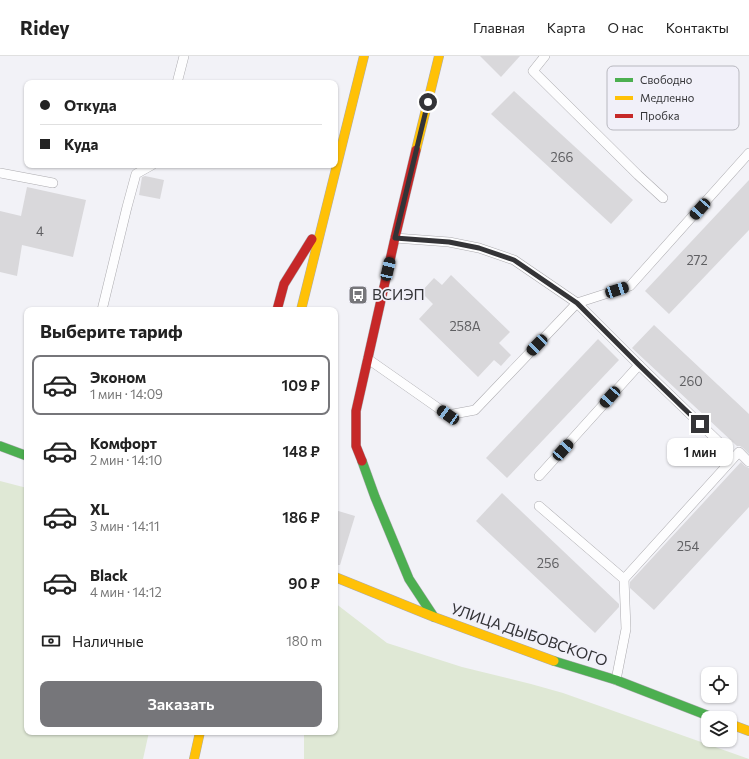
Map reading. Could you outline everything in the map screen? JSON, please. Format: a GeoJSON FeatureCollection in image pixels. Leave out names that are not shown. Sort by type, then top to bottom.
{"type":"FeatureCollection","features":[{"type":"Feature","properties":{"kind":"street"},"geometry":{"type":"LineString","coordinates":[[338,159],[364,56]]}},
{"type":"Feature","properties":{"kind":"street"},"geometry":{"type":"LineString","coordinates":[[434,617],[409,579],[374,497],[356,446],[356,411],[395,238],[439,56]]}},
{"type":"Feature","properties":{"kind":"street"},"geometry":{"type":"LineString","coordinates":[[302,307],[336,168]]}},
{"type":"Feature","properties":{"kind":"street"},"geometry":{"type":"LineString","coordinates":[[278,307],[284,284],[322,223]]}},
{"type":"Feature","properties":{"kind":"street"},"geometry":{"type":"LineString","coordinates":[[0,446],[24,455]]}},
{"type":"Feature","properties":{"kind":"street","name":"УЛИЦА ДЫБОВСКОГО"},"geometry":{"type":"LineString","coordinates":[[338,578],[434,617],[540,656],[616,680],[701,713]]}},
{"type":"Feature","properties":{"kind":"street"},"geometry":{"type":"LineString","coordinates":[[737,727],[749,731]]}},
{"type":"Feature","properties":{"kind":"street"},"geometry":{"type":"LineString","coordinates":[[194,759],[199,735]]}},
{"type":"Feature","properties":{"kind":"lane"},"geometry":{"type":"LineString","coordinates":[[178,80],[184,56]]}},
{"type":"Feature","properties":{"kind":"lane"},"geometry":{"type":"LineString","coordinates":[[545,56],[533,71],[663,198]]}},
{"type":"Feature","properties":{"kind":"lane"},"geometry":{"type":"LineString","coordinates":[[368,359],[448,415],[475,410],[577,303],[630,286],[749,153]]}},
{"type":"Feature","properties":{"kind":"lane"},"geometry":{"type":"LineString","coordinates":[[103,307],[136,174],[147,168]]}},
{"type":"Feature","properties":{"kind":"lane"},"geometry":{"type":"LineString","coordinates":[[0,173],[53,183]]}},
{"type":"Feature","properties":{"kind":"lane"},"geometry":{"type":"LineString","coordinates":[[395,238],[449,242],[479,248],[514,260],[577,303],[719,442]]}},
{"type":"Feature","properties":{"kind":"lane"},"geometry":{"type":"LineString","coordinates":[[539,476],[639,365]]}},
{"type":"Feature","properties":{"kind":"lane"},"geometry":{"type":"LineString","coordinates":[[616,680],[626,629],[624,579],[739,452],[749,462]]}},
{"type":"Feature","properties":{"kind":"lane"},"geometry":{"type":"LineString","coordinates":[[539,506],[624,579]]}},
{"type":"Feature","properties":{"kind":"green space"},"geometry":{"type":"Polygon","coordinates":[[[0,481],[24,487],[24,735],[148,735],[143,759],[0,759],[0,481]]]}},
{"type":"Feature","properties":{"kind":"green space"},"geometry":{"type":"Polygon","coordinates":[[[338,605],[387,643],[462,667],[563,693],[701,742],[701,747],[715,747],[749,759],[304,759],[304,735],[338,735],[338,605]]]}},
{"type":"Feature","properties":{"kind":"building"},"geometry":{"type":"Polygon","coordinates":[[[480,56],[520,56],[501,77],[480,56]]]}},
{"type":"Feature","properties":{"kind":"building"},"geometry":{"type":"Polygon","coordinates":[[[514,91],[633,200],[611,224],[491,114],[514,91]]]}},
{"type":"Feature","properties":{"kind":"building"},"geometry":{"type":"Polygon","coordinates":[[[145,176],[164,180],[160,199],[139,195],[142,177],[145,176]]]}},
{"type":"Feature","properties":{"kind":"building"},"geometry":{"type":"Polygon","coordinates":[[[749,180],[749,230],[669,314],[645,291],[749,180]]]}},
{"type":"Feature","properties":{"kind":"building"},"geometry":{"type":"Polygon","coordinates":[[[27,187],[86,200],[73,257],[22,245],[17,276],[0,272],[0,211],[21,216],[27,187]]]}},
{"type":"Feature","properties":{"kind":"building"},"geometry":{"type":"Polygon","coordinates":[[[451,275],[510,332],[499,343],[511,355],[501,366],[494,360],[478,377],[419,319],[433,304],[421,292],[434,278],[442,285],[451,275]]]}},
{"type":"Feature","properties":{"kind":"building"},"geometry":{"type":"Polygon","coordinates":[[[654,325],[749,414],[749,454],[740,446],[737,446],[632,348],[654,325]]]}},
{"type":"Feature","properties":{"kind":"building"},"geometry":{"type":"Polygon","coordinates":[[[598,339],[619,360],[507,478],[486,458],[598,339]]]}},
{"type":"Feature","properties":{"kind":"building"},"geometry":{"type":"Polygon","coordinates":[[[741,462],[749,468],[749,507],[654,610],[630,588],[630,582],[741,462]]]}},
{"type":"Feature","properties":{"kind":"building"},"geometry":{"type":"Polygon","coordinates":[[[502,493],[619,604],[619,607],[595,633],[476,521],[502,493]]]}},
{"type":"Feature","properties":{"kind":"building"},"geometry":{"type":"Polygon","coordinates":[[[338,511],[355,516],[340,565],[338,565],[338,511]]]}},
{"type":"Feature","properties":{"kind":"traffic: fast"},"geometry":{"type":"LineString","coordinates":[[0,446],[24,455]]}},
{"type":"Feature","properties":{"kind":"traffic: fast"},"geometry":{"type":"LineString","coordinates":[[362,461],[375,497],[409,579],[434,617]]}},
{"type":"Feature","properties":{"kind":"traffic: fast"},"geometry":{"type":"LineString","coordinates":[[554,661],[616,680],[701,713]]}},
{"type":"Feature","properties":{"kind":"traffic: slow"},"geometry":{"type":"LineString","coordinates":[[338,161],[364,56]]}},
{"type":"Feature","properties":{"kind":"traffic: slow"},"geometry":{"type":"LineString","coordinates":[[416,150],[439,56]]}},
{"type":"Feature","properties":{"kind":"traffic: slow"},"geometry":{"type":"LineString","coordinates":[[302,307],[336,168]]}},
{"type":"Feature","properties":{"kind":"traffic: slow"},"geometry":{"type":"LineString","coordinates":[[338,578],[434,617],[554,661]]}},
{"type":"Feature","properties":{"kind":"traffic: slow"},"geometry":{"type":"LineString","coordinates":[[737,727],[749,731]]}},
{"type":"Feature","properties":{"kind":"traffic: slow"},"geometry":{"type":"LineString","coordinates":[[194,759],[199,735]]}},
{"type":"Feature","properties":{"kind":"traffic: jam"},"geometry":{"type":"LineString","coordinates":[[362,461],[356,446],[356,411],[416,150]]}},
{"type":"Feature","properties":{"kind":"traffic: jam"},"geometry":{"type":"LineString","coordinates":[[278,307],[284,284],[312,239]]}},
{"type":"Feature","properties":{"kind":"place","name":"ВСИЭП"},"geometry":{"type":"Point","coordinates":[358,295]}},
{"type":"Feature","properties":{"kind":"route"},"geometry":{"type":"LineString","coordinates":[[428,102],[395,238],[449,242],[479,248],[514,260],[577,303],[700,424]]}}]}
